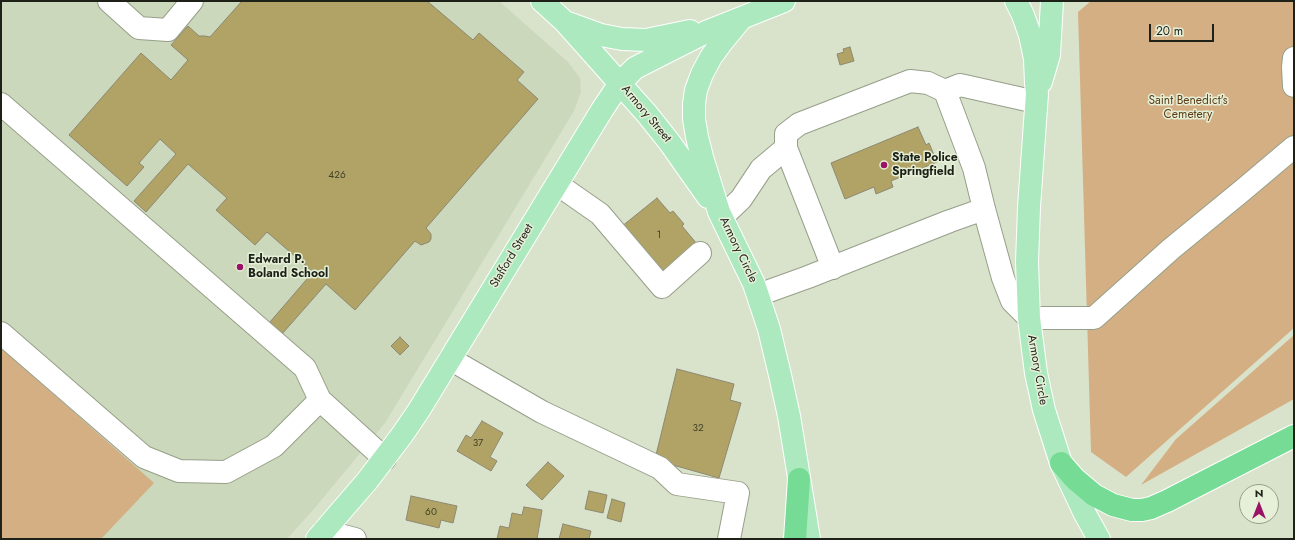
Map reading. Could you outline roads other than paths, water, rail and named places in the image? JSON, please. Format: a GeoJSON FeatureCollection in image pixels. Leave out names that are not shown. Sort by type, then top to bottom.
{"type":"FeatureCollection","features":[{"type":"Feature","properties":{"kind":"highway"},"geometry":{"type":"LineString","coordinates":[[1061,463],[1075,479],[1094,495],[1113,505],[1132,510],[1142,510],[1167,501],[1294,436]]}},
{"type":"Feature","properties":{"kind":"highway"},"geometry":{"type":"LineString","coordinates":[[795,539],[799,478]]}},
{"type":"Feature","properties":{"kind":"main road","name":"Armory Street"},"geometry":{"type":"LineString","coordinates":[[542,1],[565,22],[620,83],[670,143],[721,214]]}},
{"type":"Feature","properties":{"kind":"main road","name":"Armory Circle"},"geometry":{"type":"LineString","coordinates":[[784,1],[742,18],[722,42],[711,57],[702,74],[694,104],[694,119],[696,137],[721,214],[758,295],[769,329],[789,416],[809,539]]}},
{"type":"Feature","properties":{"kind":"main road","name":"Armory Circle"},"geometry":{"type":"LineString","coordinates":[[1016,1],[1030,35],[1035,59],[1037,98],[1027,243],[1027,281],[1029,318],[1040,392],[1044,410],[1061,463],[1085,514],[1099,539]]}},
{"type":"Feature","properties":{"kind":"main road"},"geometry":{"type":"LineString","coordinates":[[1037,98],[1049,55],[1052,1]]}},
{"type":"Feature","properties":{"kind":"main road","name":"Stafford Street"},"geometry":{"type":"LineString","coordinates":[[321,535],[385,459],[419,410],[620,83],[635,68],[713,29],[742,18]]}},
{"type":"Feature","properties":{"kind":"main road","name":"Armory Street"},"geometry":{"type":"LineString","coordinates":[[565,22],[601,35],[622,40],[646,40],[687,31],[713,29]]}},
{"type":"Feature","properties":{"kind":"street"},"geometry":{"type":"LineString","coordinates":[[109,1],[139,28],[168,30],[192,1]]}},
{"type":"Feature","properties":{"kind":"street"},"geometry":{"type":"LineString","coordinates":[[1294,58],[1294,86]]}},
{"type":"Feature","properties":{"kind":"street"},"geometry":{"type":"LineString","coordinates":[[833,268],[786,148],[786,134],[799,124],[910,81],[928,82],[945,92],[974,168],[1005,283],[1012,301],[1029,318],[1094,318],[1171,249],[1294,147]]}},
{"type":"Feature","properties":{"kind":"street"},"geometry":{"type":"LineString","coordinates":[[945,92],[960,85],[1037,98]]}},
{"type":"Feature","properties":{"kind":"street"},"geometry":{"type":"LineString","coordinates":[[1,104],[304,368],[320,400],[385,459]]}},
{"type":"Feature","properties":{"kind":"street"},"geometry":{"type":"LineString","coordinates":[[721,214],[741,199],[761,169],[786,148]]}},
{"type":"Feature","properties":{"kind":"street"},"geometry":{"type":"LineString","coordinates":[[557,184],[600,214],[662,287],[700,253]]}},
{"type":"Feature","properties":{"kind":"street"},"geometry":{"type":"LineString","coordinates":[[758,295],[833,268],[984,209]]}},
{"type":"Feature","properties":{"kind":"street"},"geometry":{"type":"LineString","coordinates":[[1,334],[144,457],[179,471],[226,472],[274,446],[320,400]]}},
{"type":"Feature","properties":{"kind":"street"},"geometry":{"type":"LineString","coordinates":[[450,359],[542,412],[660,468],[677,484],[738,493],[729,539]]}},
{"type":"Feature","properties":{"kind":"street"},"geometry":{"type":"LineString","coordinates":[[321,535],[355,539]]}},
{"type":"Feature","properties":{"kind":"place","name":"State Police Springfield"},"geometry":{"type":"Point","coordinates":[884,165]}},
{"type":"Feature","properties":{"kind":"place","name":"Edward P. Boland School"},"geometry":{"type":"Point","coordinates":[240,267]}},
{"type":"Feature","properties":{"kind":"park label","name":"Saint Benedict's Cemetery"},"geometry":{"type":"Point","coordinates":[1188,108]}}]}
